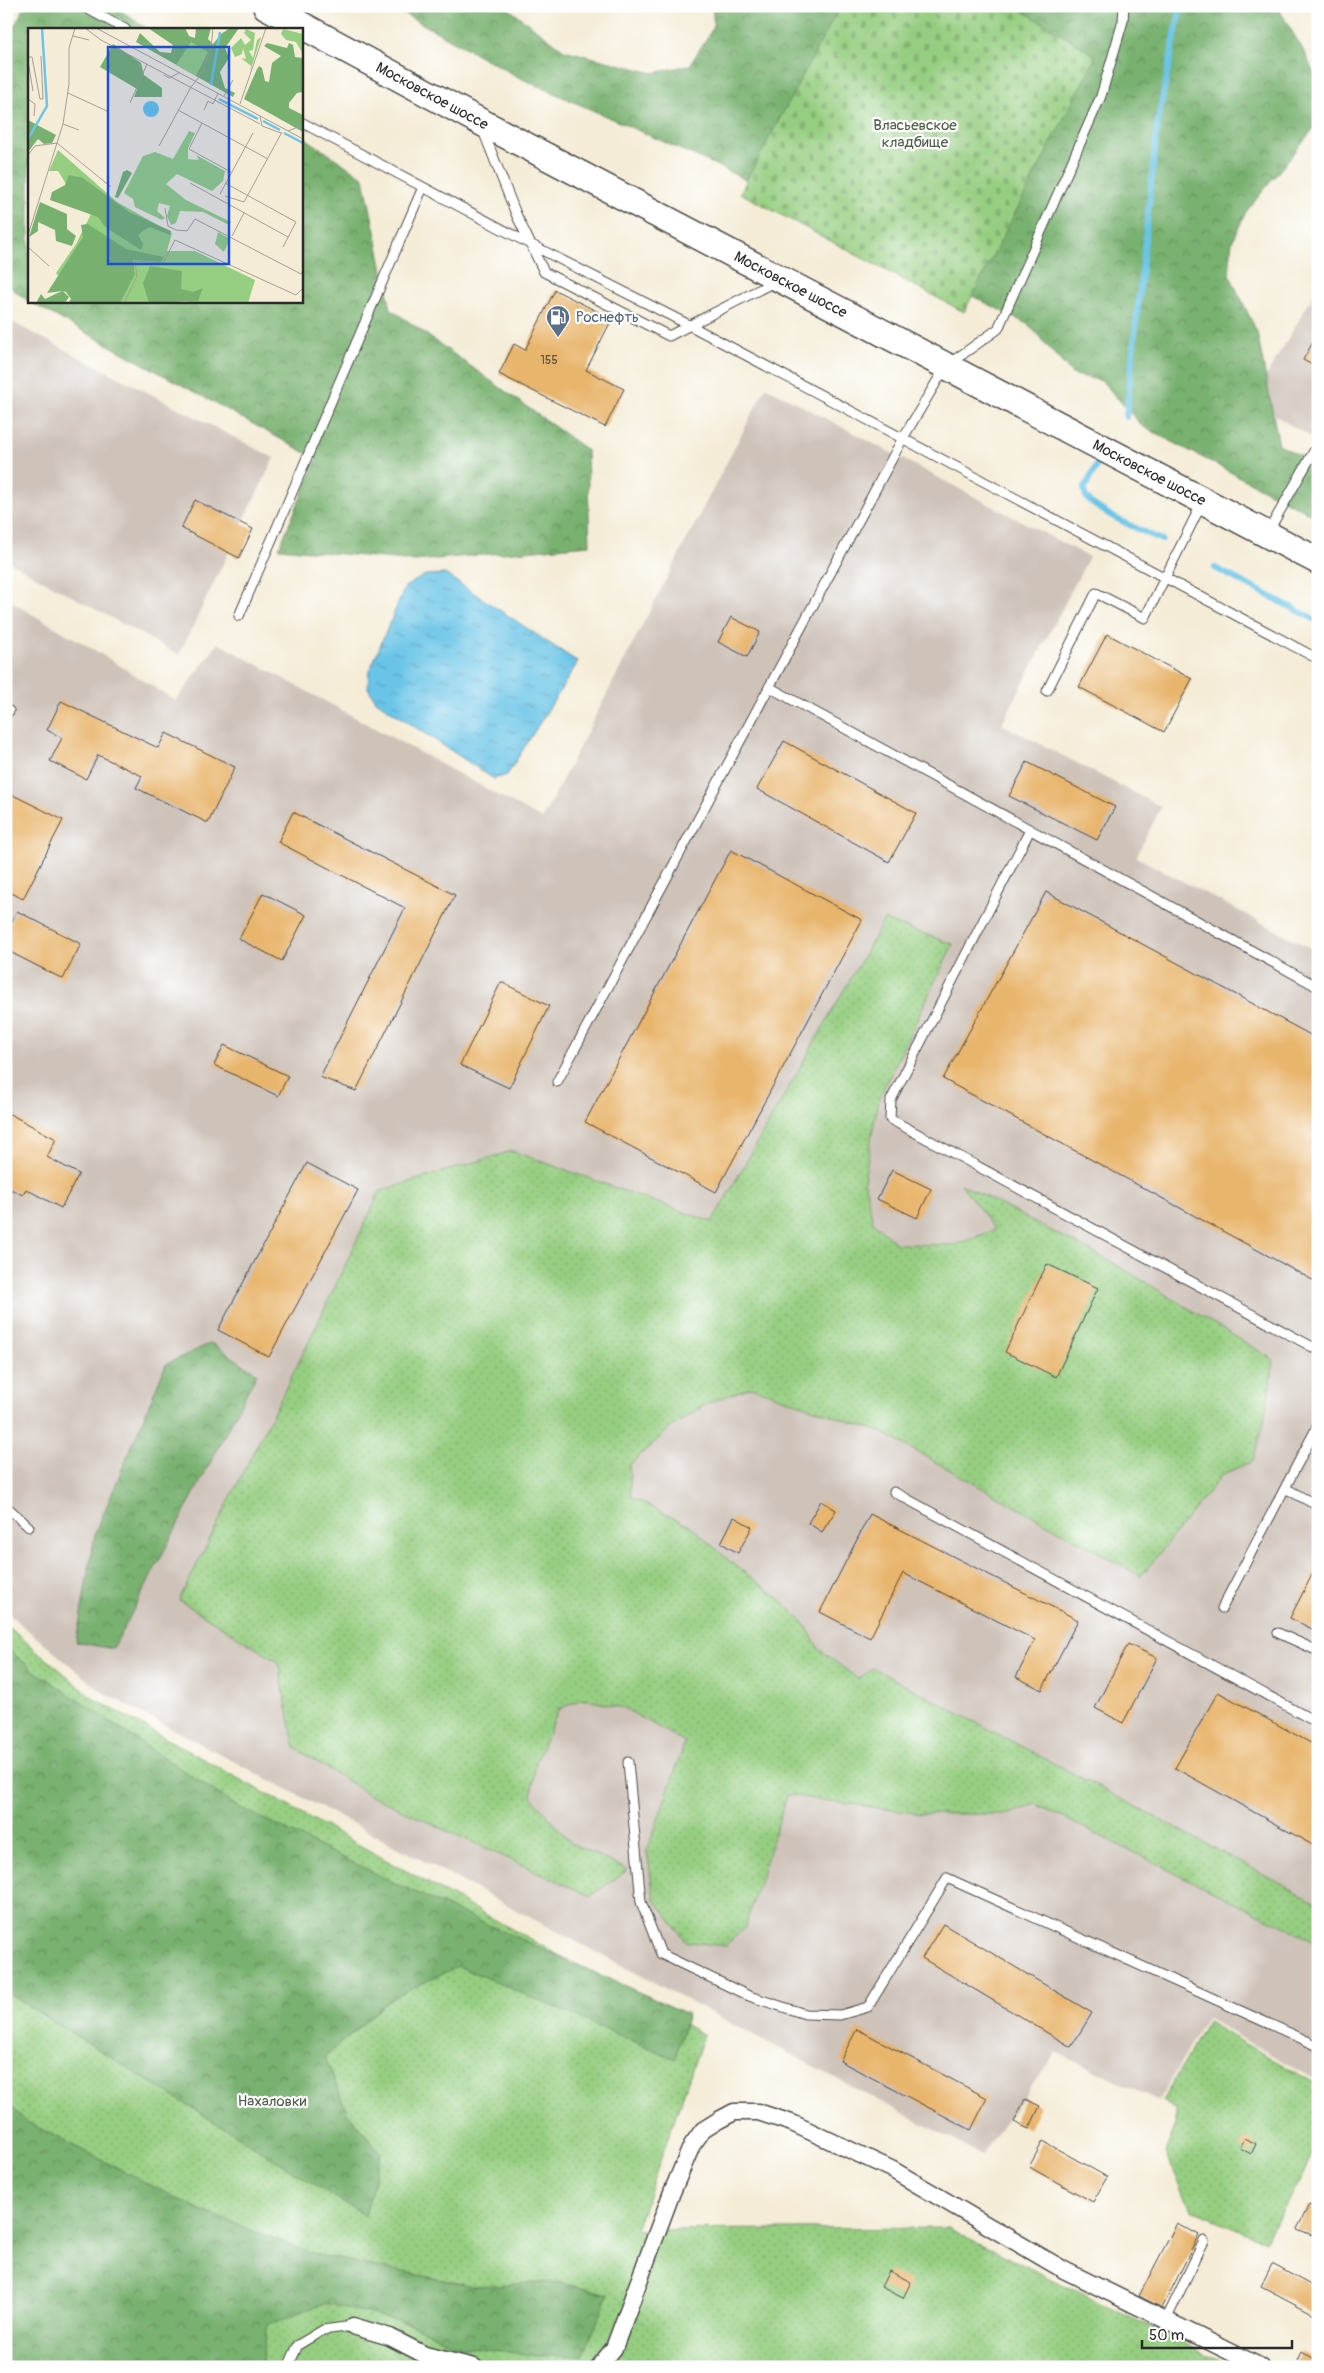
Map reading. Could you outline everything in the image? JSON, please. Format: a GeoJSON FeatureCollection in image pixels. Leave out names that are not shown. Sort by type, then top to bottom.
{"type":"FeatureCollection","features":[{"type":"Feature","properties":{"kind":"main road","name":"Московское шоссе"},"geometry":{"type":"LineString","coordinates":[[266,6],[479,121],[1318,560]]}},
{"type":"Feature","properties":{"kind":"street"},"geometry":{"type":"LineString","coordinates":[[599,2367],[614,2348],[672,2192],[692,2145],[704,2130],[734,2112],[758,2112],[792,2123],[891,2169],[1064,2270],[1260,2367]]}},
{"type":"Feature","properties":{"kind":"street"},"geometry":{"type":"LineString","coordinates":[[354,2326],[390,2337],[425,2355],[474,2367]]}},
{"type":"Feature","properties":{"kind":"lane"},"geometry":{"type":"LineString","coordinates":[[82,6],[122,28]]}},
{"type":"Feature","properties":{"kind":"lane"},"geometry":{"type":"LineString","coordinates":[[557,1082],[903,438],[946,366],[998,329],[1101,96],[1123,21],[1124,6]]}},
{"type":"Feature","properties":{"kind":"lane"},"geometry":{"type":"LineString","coordinates":[[479,121],[516,214],[544,272],[668,336],[780,279]]}},
{"type":"Feature","properties":{"kind":"lane"},"geometry":{"type":"LineString","coordinates":[[302,123],[530,244],[689,325],[1164,579],[1318,659]]}},
{"type":"Feature","properties":{"kind":"lane"},"geometry":{"type":"LineString","coordinates":[[239,616],[423,187]]}},
{"type":"Feature","properties":{"kind":"lane"},"geometry":{"type":"LineString","coordinates":[[1267,534],[1318,444]]}},
{"type":"Feature","properties":{"kind":"lane"},"geometry":{"type":"LineString","coordinates":[[1047,691],[1096,593],[1145,618],[1204,501]]}},
{"type":"Feature","properties":{"kind":"lane"},"geometry":{"type":"LineString","coordinates":[[769,687],[1318,987]]}},
{"type":"Feature","properties":{"kind":"lane"},"geometry":{"type":"LineString","coordinates":[[1030,830],[891,1100],[890,1119],[1318,1350]]}},
{"type":"Feature","properties":{"kind":"lane"},"geometry":{"type":"LineString","coordinates":[[1222,1608],[1318,1425]]}},
{"type":"Feature","properties":{"kind":"lane"},"geometry":{"type":"LineString","coordinates":[[1285,1488],[1318,1506]]}},
{"type":"Feature","properties":{"kind":"lane"},"geometry":{"type":"LineString","coordinates":[[894,1492],[1318,1723]]}},
{"type":"Feature","properties":{"kind":"lane"},"geometry":{"type":"LineString","coordinates":[[6,1506],[30,1527]]}},
{"type":"Feature","properties":{"kind":"lane"},"geometry":{"type":"LineString","coordinates":[[1278,1633],[1318,1651]]}},
{"type":"Feature","properties":{"kind":"lane"},"geometry":{"type":"LineString","coordinates":[[628,1762],[641,1902],[661,1954],[748,1996],[805,2014],[840,2015],[868,2007],[947,1878],[1318,2046]]}},
{"type":"Feature","properties":{"kind":"lane"},"geometry":{"type":"LineString","coordinates":[[1166,2320],[1204,2241]]}},
{"type":"Feature","properties":{"kind":"lane"},"geometry":{"type":"LineString","coordinates":[[288,2367],[298,2345],[323,2330],[354,2326]]}},
{"type":"Feature","properties":{"kind":"shaded area"},"geometry":{"type":"Polygon","coordinates":[[[1318,287],[1318,442],[1252,401],[1318,287]]]}},
{"type":"Feature","properties":{"kind":"shaded area"},"geometry":{"type":"Polygon","coordinates":[[[6,319],[274,458],[179,655],[6,560],[6,319]]]}},
{"type":"Feature","properties":{"kind":"shaded area"},"geometry":{"type":"Polygon","coordinates":[[[766,387],[1089,557],[1002,724],[1161,807],[1136,857],[1318,952],[1318,2081],[1206,2018],[1159,2101],[1056,2052],[982,2155],[102,1692],[6,1612],[6,599],[98,652],[176,701],[218,643],[542,819],[766,387]]]}},
{"type":"Feature","properties":{"kind":"green space"},"geometry":{"type":"Polygon","coordinates":[[[25,6],[114,6],[146,28],[28,28],[28,301],[6,284],[6,42],[25,6]]]}},
{"type":"Feature","properties":{"kind":"green space"},"geometry":{"type":"Polygon","coordinates":[[[390,6],[505,6],[564,50],[653,73],[690,65],[713,28],[713,6],[1277,6],[1306,55],[1318,84],[1318,123],[1246,212],[1232,242],[1229,274],[1257,332],[1279,445],[1318,465],[1318,518],[1142,426],[1102,381],[1072,374],[1029,325],[720,167],[520,78],[390,6]]]}},
{"type":"Feature","properties":{"kind":"green space","name":"Власьевское кладбище"},"geometry":{"type":"Polygon","coordinates":[[[840,6],[1015,6],[1096,56],[964,312],[740,193],[840,6]]]}},
{"type":"Feature","properties":{"kind":"green space"},"geometry":{"type":"Polygon","coordinates":[[[302,136],[364,178],[391,309],[587,450],[590,545],[415,561],[279,548],[317,459],[30,302],[302,302],[302,136]]]}},
{"type":"Feature","properties":{"kind":"green space"},"geometry":{"type":"Polygon","coordinates":[[[884,920],[953,944],[878,1101],[864,1180],[873,1222],[897,1244],[954,1245],[995,1230],[961,1184],[1117,1265],[1274,1360],[1264,1422],[1253,1461],[1223,1474],[1141,1576],[883,1433],[751,1387],[708,1403],[673,1426],[629,1465],[631,1497],[692,1527],[727,1559],[780,1599],[805,1624],[819,1649],[858,1679],[873,1668],[1318,1903],[1318,1943],[1035,1804],[1009,1814],[922,1814],[787,1795],[745,1927],[726,1946],[687,1942],[654,1899],[647,1851],[685,1742],[624,1708],[582,1699],[559,1709],[536,1762],[531,1796],[571,1843],[628,1870],[590,1896],[371,1796],[295,1748],[278,1662],[179,1600],[303,1354],[380,1191],[512,1151],[712,1222],[884,920]]]}},
{"type":"Feature","properties":{"kind":"green space"},"geometry":{"type":"Polygon","coordinates":[[[211,1343],[257,1373],[113,1649],[76,1642],[95,1534],[166,1364],[211,1343]]]}},
{"type":"Feature","properties":{"kind":"green space","name":"Нахаловки"},"geometry":{"type":"Polygon","coordinates":[[[6,1625],[96,1700],[704,2035],[636,2230],[948,2228],[1232,2367],[6,2367],[6,1625]]]}},
{"type":"Feature","properties":{"kind":"green space"},"geometry":{"type":"Polygon","coordinates":[[[6,1648],[36,1672],[235,1805],[401,1886],[688,2014],[675,2059],[458,1966],[392,1998],[325,2057],[347,2112],[381,2153],[365,2216],[6,1992],[6,1648]]]}},
{"type":"Feature","properties":{"kind":"green space"},"geometry":{"type":"Polygon","coordinates":[[[1207,2022],[1318,2085],[1318,2141],[1301,2178],[1265,2241],[1191,2209],[1165,2153],[1176,2124],[1176,2110],[1162,2101],[1207,2022]]]}},
{"type":"Feature","properties":{"kind":"green space"},"geometry":{"type":"Polygon","coordinates":[[[6,2101],[27,2122],[202,2211],[318,2255],[474,2286],[556,2282],[609,2294],[583,2356],[540,2356],[454,2345],[411,2324],[325,2303],[268,2324],[261,2367],[6,2367],[6,2101]]]}},
{"type":"Feature","properties":{"kind":"water"},"geometry":{"type":"Polygon","coordinates":[[[445,574],[578,662],[507,775],[494,779],[376,701],[368,688],[369,672],[405,587],[425,575],[445,574]]]}},
{"type":"Feature","properties":{"kind":"building"},"geometry":{"type":"Polygon","coordinates":[[[555,290],[612,319],[586,370],[624,389],[605,427],[499,374],[514,344],[525,350],[555,290]]]}},
{"type":"Feature","properties":{"kind":"building"},"geometry":{"type":"Polygon","coordinates":[[[1318,333],[1318,368],[1303,360],[1318,333]]]}},
{"type":"Feature","properties":{"kind":"building"},"geometry":{"type":"Polygon","coordinates":[[[195,500],[253,529],[239,558],[181,528],[195,500]]]}},
{"type":"Feature","properties":{"kind":"building"},"geometry":{"type":"Polygon","coordinates":[[[731,617],[760,632],[747,657],[718,642],[731,617]]]}},
{"type":"Feature","properties":{"kind":"building"},"geometry":{"type":"Polygon","coordinates":[[[1107,634],[1192,679],[1164,732],[1079,687],[1107,634]]]}},
{"type":"Feature","properties":{"kind":"building"},"geometry":{"type":"Polygon","coordinates":[[[61,701],[158,748],[166,733],[235,767],[208,823],[136,788],[142,776],[98,755],[86,779],[50,761],[62,738],[47,730],[61,701]]]}},
{"type":"Feature","properties":{"kind":"building"},"geometry":{"type":"Polygon","coordinates":[[[784,741],[916,813],[889,862],[757,789],[784,741]]]}},
{"type":"Feature","properties":{"kind":"building"},"geometry":{"type":"Polygon","coordinates":[[[1027,762],[1115,807],[1097,840],[1009,796],[1027,762]]]}},
{"type":"Feature","properties":{"kind":"building"},"geometry":{"type":"Polygon","coordinates":[[[13,795],[63,820],[23,899],[6,890],[6,809],[13,795]]]}},
{"type":"Feature","properties":{"kind":"building"},"geometry":{"type":"Polygon","coordinates":[[[293,812],[455,895],[356,1091],[320,1077],[405,908],[278,842],[293,812]]]}},
{"type":"Feature","properties":{"kind":"building"},"geometry":{"type":"Polygon","coordinates":[[[731,850],[862,920],[716,1192],[585,1122],[731,850]]]}},
{"type":"Feature","properties":{"kind":"building"},"geometry":{"type":"Polygon","coordinates":[[[1046,892],[1318,1039],[1318,1283],[943,1079],[1046,892]]]}},
{"type":"Feature","properties":{"kind":"building"},"geometry":{"type":"Polygon","coordinates":[[[263,893],[306,915],[282,961],[239,939],[263,893]]]}},
{"type":"Feature","properties":{"kind":"building"},"geometry":{"type":"Polygon","coordinates":[[[17,911],[81,944],[63,979],[6,950],[6,932],[17,911]]]}},
{"type":"Feature","properties":{"kind":"building"},"geometry":{"type":"Polygon","coordinates":[[[501,982],[549,1006],[509,1088],[460,1065],[501,982]]]}},
{"type":"Feature","properties":{"kind":"building"},"geometry":{"type":"Polygon","coordinates":[[[224,1045],[288,1076],[278,1096],[214,1065],[224,1045]]]}},
{"type":"Feature","properties":{"kind":"building"},"geometry":{"type":"Polygon","coordinates":[[[6,1112],[56,1139],[47,1157],[79,1174],[61,1208],[26,1189],[23,1195],[6,1187],[6,1112]]]}},
{"type":"Feature","properties":{"kind":"building"},"geometry":{"type":"Polygon","coordinates":[[[307,1163],[358,1190],[269,1357],[218,1330],[307,1163]]]}},
{"type":"Feature","properties":{"kind":"building"},"geometry":{"type":"Polygon","coordinates":[[[892,1170],[931,1189],[917,1218],[877,1199],[892,1170]]]}},
{"type":"Feature","properties":{"kind":"building"},"geometry":{"type":"Polygon","coordinates":[[[1047,1264],[1098,1288],[1056,1377],[1005,1352],[1047,1264]]]}},
{"type":"Feature","properties":{"kind":"building"},"geometry":{"type":"Polygon","coordinates":[[[821,1501],[836,1510],[822,1532],[808,1523],[821,1501]]]}},
{"type":"Feature","properties":{"kind":"building"},"geometry":{"type":"Polygon","coordinates":[[[870,1514],[1078,1620],[1042,1690],[1016,1677],[1035,1640],[903,1573],[870,1638],[820,1612],[870,1514]]]}},
{"type":"Feature","properties":{"kind":"building"},"geometry":{"type":"Polygon","coordinates":[[[734,1517],[752,1527],[738,1553],[721,1543],[734,1517]]]}},
{"type":"Feature","properties":{"kind":"building"},"geometry":{"type":"Polygon","coordinates":[[[1318,1563],[1318,1632],[1290,1618],[1318,1563]]]}},
{"type":"Feature","properties":{"kind":"building"},"geometry":{"type":"Polygon","coordinates":[[[1128,1644],[1157,1658],[1123,1723],[1095,1708],[1128,1644]]]}},
{"type":"Feature","properties":{"kind":"building"},"geometry":{"type":"Polygon","coordinates":[[[1218,1692],[1318,1747],[1318,1848],[1175,1768],[1218,1692]]]}},
{"type":"Feature","properties":{"kind":"building"},"geometry":{"type":"Polygon","coordinates":[[[943,1924],[1092,2013],[1071,2047],[922,1958],[943,1924]]]}},
{"type":"Feature","properties":{"kind":"building"},"geometry":{"type":"Polygon","coordinates":[[[857,2029],[987,2098],[971,2130],[840,2061],[857,2029]]]}},
{"type":"Feature","properties":{"kind":"building"},"geometry":{"type":"Polygon","coordinates":[[[1025,2099],[1040,2106],[1029,2129],[1014,2122],[1025,2099]]]}},
{"type":"Feature","properties":{"kind":"building"},"geometry":{"type":"Polygon","coordinates":[[[1245,2138],[1256,2144],[1251,2154],[1240,2148],[1245,2138]]]}},
{"type":"Feature","properties":{"kind":"building"},"geometry":{"type":"Polygon","coordinates":[[[1043,2141],[1107,2177],[1093,2202],[1029,2167],[1043,2141]]]}},
{"type":"Feature","properties":{"kind":"building"},"geometry":{"type":"Polygon","coordinates":[[[1309,2205],[1318,2210],[1318,2223],[1312,2235],[1297,2229],[1309,2205]]]}},
{"type":"Feature","properties":{"kind":"building"},"geometry":{"type":"Polygon","coordinates":[[[1177,2223],[1199,2235],[1162,2308],[1139,2296],[1177,2223]]]}},
{"type":"Feature","properties":{"kind":"building"},"geometry":{"type":"Polygon","coordinates":[[[1272,2264],[1318,2289],[1318,2316],[1261,2286],[1272,2264]]]}},
{"type":"Feature","properties":{"kind":"building"},"geometry":{"type":"Polygon","coordinates":[[[889,2271],[911,2282],[903,2298],[881,2287],[889,2271]]]}},
{"type":"Feature","properties":{"kind":"building"},"geometry":{"type":"Polygon","coordinates":[[[1301,2352],[1318,2360],[1318,2367],[1294,2367],[1301,2352]]]}},
{"type":"Feature","properties":{"kind":"waterway"},"geometry":{"type":"LineString","coordinates":[[1126,417],[1158,120],[1181,6]]}},
{"type":"Feature","properties":{"kind":"waterway"},"geometry":{"type":"LineString","coordinates":[[1098,463],[1084,489],[1086,497],[1109,514],[1162,540]]}},
{"type":"Feature","properties":{"kind":"waterway"},"geometry":{"type":"LineString","coordinates":[[1215,568],[1318,621]]}},
{"type":"Feature","properties":{"kind":"place","name":"Роснефть"},"geometry":{"type":"Point","coordinates":[558,338]}}]}
